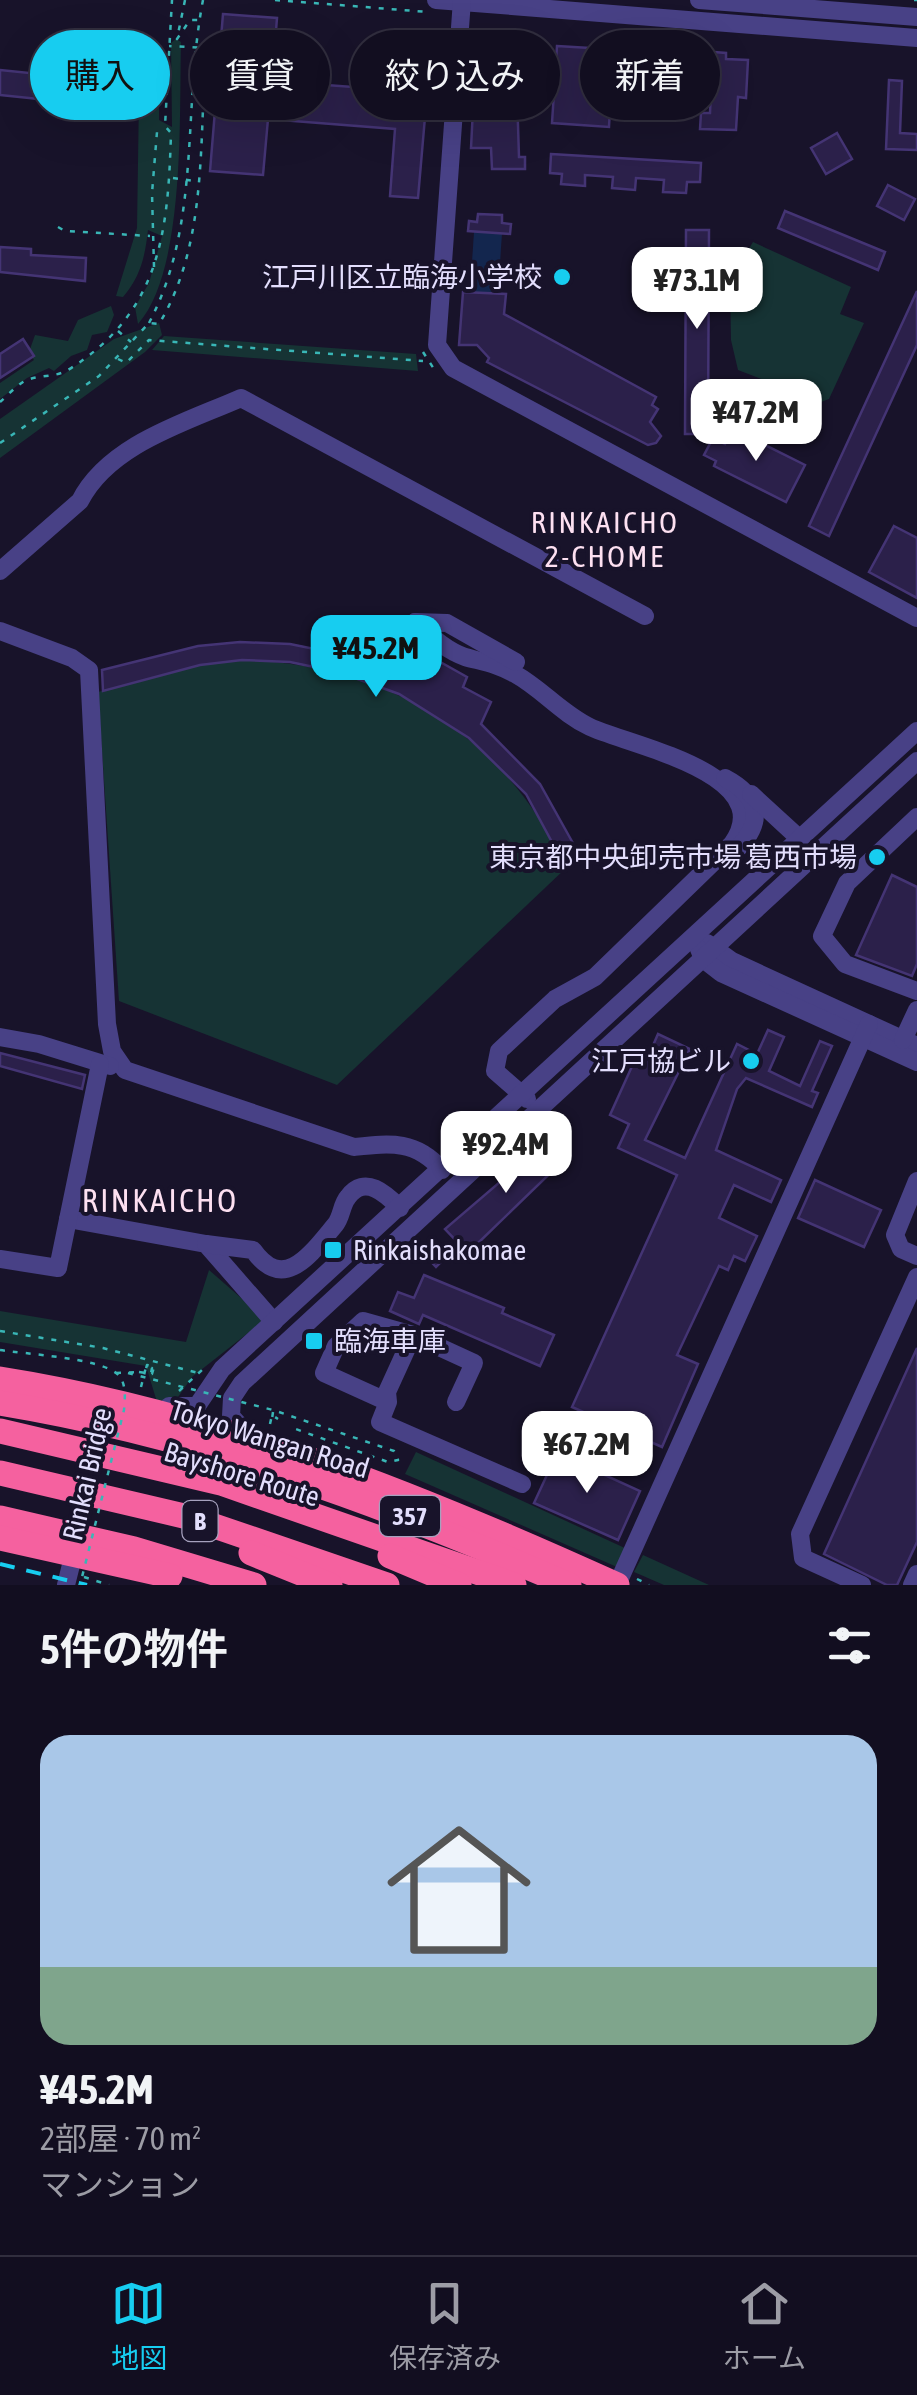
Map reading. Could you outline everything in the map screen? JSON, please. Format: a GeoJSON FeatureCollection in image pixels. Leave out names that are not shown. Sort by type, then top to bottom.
{"type":"FeatureCollection","features":[{"type":"Feature","properties":{"kind":"highway"},"geometry":{"type":"LineString","coordinates":[[0,1378],[85,1394],[258,1443],[422,1499],[623,1583]]}},
{"type":"Feature","properties":{"kind":"highway","name":"Tokyo Wangan Road"},"geometry":{"type":"LineString","coordinates":[[0,1403],[258,1443],[569,1585]]}},
{"type":"Feature","properties":{"kind":"highway"},"geometry":{"type":"LineString","coordinates":[[0,1431],[221,1482],[514,1585]]}},
{"type":"Feature","properties":{"kind":"highway","name":"Bayshore Route"},"geometry":{"type":"LineString","coordinates":[[0,1444],[216,1495],[344,1538],[459,1585]]}},
{"type":"Feature","properties":{"kind":"highway"},"geometry":{"type":"LineString","coordinates":[[3,1478],[236,1548],[330,1585]]}},
{"type":"Feature","properties":{"kind":"highway","name":"Bayshore Route"},"geometry":{"type":"LineString","coordinates":[[3,1478],[188,1517],[387,1585]]}},
{"type":"Feature","properties":{"kind":"highway"},"geometry":{"type":"LineString","coordinates":[[216,1495],[250,1500],[457,1569],[484,1573]]}},
{"type":"Feature","properties":{"kind":"highway"},"geometry":{"type":"LineString","coordinates":[[0,1518],[78,1534],[254,1585]]}},
{"type":"Feature","properties":{"kind":"highway"},"geometry":{"type":"LineString","coordinates":[[0,1538],[74,1572],[198,1585]]}},
{"type":"Feature","properties":{"kind":"street"},"geometry":{"type":"LineString","coordinates":[[698,0],[917,17]]}},
{"type":"Feature","properties":{"kind":"street"},"geometry":{"type":"LineString","coordinates":[[462,1],[437,346],[442,357],[453,368],[917,618]]}},
{"type":"Feature","properties":{"kind":"street"},"geometry":{"type":"LineString","coordinates":[[435,6],[462,1],[917,38]]}},
{"type":"Feature","properties":{"kind":"street"},"geometry":{"type":"LineString","coordinates":[[0,572],[80,501],[86,490],[131,447],[241,398],[646,616]]}},
{"type":"Feature","properties":{"kind":"street"},"geometry":{"type":"LineString","coordinates":[[539,1110],[496,1071],[498,1051],[555,1000],[595,977],[732,844],[740,829],[741,812],[734,795],[720,782],[658,748],[586,725],[518,675],[493,662],[462,656],[415,622],[446,623],[519,664],[580,711],[661,742],[746,791],[800,839]]}},
{"type":"Feature","properties":{"kind":"street"},"geometry":{"type":"LineString","coordinates":[[0,631],[72,658],[88,670],[107,1024],[112,1051],[125,1070]]}},
{"type":"Feature","properties":{"kind":"street"},"geometry":{"type":"LineString","coordinates":[[85,1394],[189,1410],[197,1406],[222,1369],[917,731]]}},
{"type":"Feature","properties":{"kind":"street"},"geometry":{"type":"LineString","coordinates":[[258,1443],[236,1426],[232,1398],[280,1348],[917,761]]}},
{"type":"Feature","properties":{"kind":"street"},"geometry":{"type":"LineString","coordinates":[[522,1094],[503,1070],[504,1058],[601,980],[740,846],[756,816],[746,791]]}},
{"type":"Feature","properties":{"kind":"street"},"geometry":{"type":"LineString","coordinates":[[917,818],[847,882],[822,936],[845,964],[917,991]]}},
{"type":"Feature","properties":{"kind":"street"},"geometry":{"type":"LineString","coordinates":[[694,935],[709,954],[732,961],[917,1062]]}},
{"type":"Feature","properties":{"kind":"street"},"geometry":{"type":"LineString","coordinates":[[866,1031],[910,1043],[917,1010]]}},
{"type":"Feature","properties":{"kind":"street"},"geometry":{"type":"LineString","coordinates":[[623,1583],[866,1031]]}},
{"type":"Feature","properties":{"kind":"street"},"geometry":{"type":"LineString","coordinates":[[0,1037],[40,1044],[125,1070],[354,1148],[393,1142],[418,1148],[442,1170]]}},
{"type":"Feature","properties":{"kind":"street"},"geometry":{"type":"LineString","coordinates":[[0,1259],[58,1268],[100,1064]]}},
{"type":"Feature","properties":{"kind":"street"},"geometry":{"type":"LineString","coordinates":[[917,1181],[896,1235],[901,1248],[917,1256]]}},
{"type":"Feature","properties":{"kind":"street"},"geometry":{"type":"LineString","coordinates":[[68,1220],[253,1250],[266,1268],[278,1273],[290,1270],[338,1221],[349,1195],[362,1186],[376,1187],[400,1208]]}},
{"type":"Feature","properties":{"kind":"street"},"geometry":{"type":"LineString","coordinates":[[206,1244],[269,1326],[280,1348]]}},
{"type":"Feature","properties":{"kind":"street"},"geometry":{"type":"LineString","coordinates":[[862,1585],[803,1558],[800,1534],[917,1277]]}},
{"type":"Feature","properties":{"kind":"street"},"geometry":{"type":"LineString","coordinates":[[294,1304],[336,1346]]}},
{"type":"Feature","properties":{"kind":"street"},"geometry":{"type":"LineString","coordinates":[[388,1402],[324,1373],[336,1346],[363,1321],[412,1335],[474,1363],[456,1402]]}},
{"type":"Feature","properties":{"kind":"street"},"geometry":{"type":"LineString","coordinates":[[412,1335],[387,1392],[388,1402],[380,1422],[522,1484]]}},
{"type":"Feature","properties":{"kind":"street"},"geometry":{"type":"LineString","coordinates":[[912,1585],[917,1574]]}},
{"type":"Feature","properties":{"kind":"path"},"geometry":{"type":"LineString","coordinates":[[170,31],[172,0]]}},
{"type":"Feature","properties":{"kind":"path"},"geometry":{"type":"LineString","coordinates":[[185,0],[177,39],[190,20],[199,20]]}},
{"type":"Feature","properties":{"kind":"path"},"geometry":{"type":"LineString","coordinates":[[0,444],[118,360],[149,323],[180,244],[202,0]]}},
{"type":"Feature","properties":{"kind":"path"},"geometry":{"type":"LineString","coordinates":[[275,0],[435,6]]}},
{"type":"Feature","properties":{"kind":"path"},"geometry":{"type":"LineString","coordinates":[[149,323],[159,324],[182,278],[194,229],[206,48],[170,46]]}},
{"type":"Feature","properties":{"kind":"path"},"geometry":{"type":"LineString","coordinates":[[0,402],[25,381],[65,373],[117,330],[154,268],[162,249],[170,178],[171,133],[165,120]]}},
{"type":"Feature","properties":{"kind":"path"},"geometry":{"type":"LineString","coordinates":[[154,268],[151,236],[157,132],[165,126]]}},
{"type":"Feature","properties":{"kind":"path"},"geometry":{"type":"LineString","coordinates":[[170,178],[196,182]]}},
{"type":"Feature","properties":{"kind":"path"},"geometry":{"type":"LineString","coordinates":[[58,226],[65,231],[151,236]]}},
{"type":"Feature","properties":{"kind":"path"},"geometry":{"type":"LineString","coordinates":[[117,330],[133,343]]}},
{"type":"Feature","properties":{"kind":"path"},"geometry":{"type":"LineString","coordinates":[[118,360],[126,363],[149,340],[425,361]]}},
{"type":"Feature","properties":{"kind":"path"},"geometry":{"type":"LineString","coordinates":[[423,353],[425,361],[439,374]]}},
{"type":"Feature","properties":{"kind":"path"},"geometry":{"type":"LineString","coordinates":[[0,1331],[104,1348],[198,1373]]}},
{"type":"Feature","properties":{"kind":"path","name":"Rinkai Bridge"},"geometry":{"type":"LineString","coordinates":[[0,1350],[116,1373],[123,1384],[124,1410],[74,1572],[80,1585]]}},
{"type":"Feature","properties":{"kind":"path"},"geometry":{"type":"LineString","coordinates":[[175,1395],[212,1361]]}},
{"type":"Feature","properties":{"kind":"path"},"geometry":{"type":"LineString","coordinates":[[116,1373],[128,1373],[148,1374],[152,1374],[150,1365],[147,1365],[145,1368],[146,1372],[151,1373],[150,1366],[146,1366],[144,1370],[139,1393]]}},
{"type":"Feature","properties":{"kind":"path"},"geometry":{"type":"LineString","coordinates":[[128,1373],[274,1410],[394,1451],[398,1460],[388,1462],[290,1426]]}},
{"type":"Feature","properties":{"kind":"path"},"geometry":{"type":"LineString","coordinates":[[121,1390],[150,1395]]}},
{"type":"Feature","properties":{"kind":"path"},"geometry":{"type":"LineString","coordinates":[[258,1443],[272,1415],[275,1414],[278,1418],[272,1419],[272,1416],[274,1410]]}},
{"type":"Feature","properties":{"kind":"path"},"geometry":{"type":"LineString","coordinates":[[74,1572],[108,1585]]}},
{"type":"Feature","properties":{"kind":"path"},"geometry":{"type":"LineString","coordinates":[[623,1583],[649,1585]]}},
{"type":"Feature","properties":{"kind":"green space"},"geometry":{"type":"Polygon","coordinates":[[[176,39],[181,42],[177,190],[165,267],[154,299],[138,324],[135,307],[149,283],[162,236],[148,230],[138,273],[123,297],[116,296],[137,228],[139,120],[159,120],[172,127],[171,43],[176,39]]]}},
{"type":"Feature","properties":{"kind":"green space"},"geometry":{"type":"Polygon","coordinates":[[[753,242],[851,287],[840,314],[864,323],[829,399],[821,402],[738,370],[731,340],[730,279],[753,242]]]}},
{"type":"Feature","properties":{"kind":"green space"},"geometry":{"type":"Polygon","coordinates":[[[111,306],[114,315],[107,332],[92,335],[87,350],[71,356],[54,371],[49,368],[27,378],[0,399],[0,383],[34,360],[29,352],[35,335],[68,341],[78,320],[111,306]]]}},
{"type":"Feature","properties":{"kind":"green space"},"geometry":{"type":"Polygon","coordinates":[[[159,323],[162,335],[145,352],[0,458],[0,419],[114,339],[159,323]]]}},
{"type":"Feature","properties":{"kind":"green space"},"geometry":{"type":"Polygon","coordinates":[[[164,336],[416,354],[418,371],[152,350],[164,336]]]}},
{"type":"Feature","properties":{"kind":"green space"},"geometry":{"type":"Polygon","coordinates":[[[242,660],[345,675],[436,716],[475,745],[510,780],[541,821],[566,868],[337,1085],[119,1001],[98,692],[200,665],[242,660]]]}},
{"type":"Feature","properties":{"kind":"green space"},"geometry":{"type":"Polygon","coordinates":[[[209,1270],[256,1311],[262,1322],[192,1377],[176,1400],[157,1402],[146,1366],[0,1342],[0,1311],[186,1342],[209,1270]]]}},
{"type":"Feature","properties":{"kind":"green space"},"geometry":{"type":"Polygon","coordinates":[[[416,1452],[627,1549],[617,1567],[405,1474],[416,1452]]]}},
{"type":"Feature","properties":{"kind":"green space"},"geometry":{"type":"Polygon","coordinates":[[[643,1555],[709,1585],[664,1585],[634,1572],[643,1555]]]}},
{"type":"Feature","properties":{"kind":"water"},"geometry":{"type":"Polygon","coordinates":[[[474,232],[502,233],[498,294],[470,292],[474,232]]]}},
{"type":"Feature","properties":{"kind":"building"},"geometry":{"type":"Polygon","coordinates":[[[223,14],[277,18],[276,30],[222,30],[223,14]]]}},
{"type":"Feature","properties":{"kind":"building"},"geometry":{"type":"Polygon","coordinates":[[[560,46],[580,47],[580,120],[609,120],[609,127],[552,123],[560,120],[560,46]]]}},
{"type":"Feature","properties":{"kind":"building"},"geometry":{"type":"Polygon","coordinates":[[[720,52],[726,53],[726,59],[748,60],[746,98],[738,97],[736,130],[700,129],[701,120],[720,120],[720,52]]]}},
{"type":"Feature","properties":{"kind":"building"},"geometry":{"type":"Polygon","coordinates":[[[0,70],[30,73],[30,98],[0,95],[0,70]]]}},
{"type":"Feature","properties":{"kind":"building"},"geometry":{"type":"Polygon","coordinates":[[[889,80],[902,81],[900,133],[917,134],[917,150],[886,149],[889,80]]]}},
{"type":"Feature","properties":{"kind":"building"},"geometry":{"type":"Polygon","coordinates":[[[330,85],[350,87],[350,120],[425,120],[418,198],[390,196],[395,129],[281,120],[330,120],[330,85]]]}},
{"type":"Feature","properties":{"kind":"building"},"geometry":{"type":"Polygon","coordinates":[[[214,120],[268,120],[263,175],[210,171],[214,120]]]}},
{"type":"Feature","properties":{"kind":"building"},"geometry":{"type":"Polygon","coordinates":[[[472,120],[518,120],[519,157],[525,157],[525,169],[492,169],[491,148],[471,148],[472,120]]]}},
{"type":"Feature","properties":{"kind":"building"},"geometry":{"type":"Polygon","coordinates":[[[837,133],[852,159],[826,174],[811,148],[837,133]]]}},
{"type":"Feature","properties":{"kind":"building"},"geometry":{"type":"Polygon","coordinates":[[[551,154],[701,163],[700,182],[687,182],[686,193],[663,192],[664,180],[636,178],[635,190],[612,188],[613,177],[585,175],[585,186],[561,184],[562,174],[550,173],[551,154]]]}},
{"type":"Feature","properties":{"kind":"building"},"geometry":{"type":"Polygon","coordinates":[[[888,185],[915,199],[904,220],[877,206],[888,185]]]}},
{"type":"Feature","properties":{"kind":"building"},"geometry":{"type":"Polygon","coordinates":[[[785,211],[885,252],[878,270],[778,228],[785,211]]]}},
{"type":"Feature","properties":{"kind":"building"},"geometry":{"type":"Polygon","coordinates":[[[478,214],[502,215],[502,223],[511,224],[510,234],[468,231],[469,221],[477,222],[478,214]]]}},
{"type":"Feature","properties":{"kind":"building"},"geometry":{"type":"Polygon","coordinates":[[[686,230],[709,230],[708,434],[685,434],[686,230]]]}},
{"type":"Feature","properties":{"kind":"building"},"geometry":{"type":"Polygon","coordinates":[[[0,247],[31,249],[31,255],[86,258],[85,281],[0,272],[0,247]]]}},
{"type":"Feature","properties":{"kind":"building"},"geometry":{"type":"Polygon","coordinates":[[[917,291],[917,345],[829,536],[809,526],[917,291]]]}},
{"type":"Feature","properties":{"kind":"building"},"geometry":{"type":"Polygon","coordinates":[[[463,292],[506,294],[504,314],[656,397],[652,405],[658,409],[650,422],[661,436],[656,443],[648,445],[487,362],[489,358],[477,345],[459,345],[463,292]]]}},
{"type":"Feature","properties":{"kind":"building"},"geometry":{"type":"Polygon","coordinates":[[[23,339],[34,356],[0,378],[0,354],[23,339]]]}},
{"type":"Feature","properties":{"kind":"building"},"geometry":{"type":"Polygon","coordinates":[[[733,429],[805,465],[786,502],[714,466],[716,461],[704,455],[713,438],[725,444],[733,429]]]}},
{"type":"Feature","properties":{"kind":"building"},"geometry":{"type":"Polygon","coordinates":[[[894,526],[917,538],[917,598],[869,572],[894,526]]]}},
{"type":"Feature","properties":{"kind":"building"},"geometry":{"type":"Polygon","coordinates":[[[240,642],[290,644],[339,654],[351,649],[398,661],[408,644],[467,677],[463,687],[491,702],[481,724],[540,784],[579,854],[566,868],[526,794],[469,738],[399,694],[338,672],[290,662],[242,660],[200,665],[103,691],[102,670],[198,646],[240,642]]]}},
{"type":"Feature","properties":{"kind":"building"},"geometry":{"type":"Polygon","coordinates":[[[892,875],[917,887],[917,964],[912,976],[856,955],[892,875]]]}},
{"type":"Feature","properties":{"kind":"building"},"geometry":{"type":"Polygon","coordinates":[[[768,1030],[784,1037],[769,1071],[800,1086],[820,1041],[832,1046],[812,1091],[818,1093],[812,1107],[746,1078],[737,1089],[716,1150],[781,1180],[771,1202],[734,1185],[719,1218],[757,1236],[745,1261],[734,1256],[728,1270],[719,1266],[677,1355],[698,1364],[662,1447],[572,1407],[677,1175],[618,1148],[629,1124],[610,1115],[638,1053],[648,1057],[658,1034],[690,1049],[645,1140],[685,1158],[737,1044],[757,1054],[768,1030]]]}},
{"type":"Feature","properties":{"kind":"building"},"geometry":{"type":"Polygon","coordinates":[[[0,1053],[85,1075],[82,1089],[0,1066],[0,1053]]]}},
{"type":"Feature","properties":{"kind":"building"},"geometry":{"type":"Polygon","coordinates":[[[550,1139],[567,1157],[476,1245],[472,1242],[464,1249],[445,1229],[550,1139]]]}},
{"type":"Feature","properties":{"kind":"building"},"geometry":{"type":"Polygon","coordinates":[[[815,1180],[881,1210],[864,1247],[798,1218],[815,1180]]]}},
{"type":"Feature","properties":{"kind":"building"},"geometry":{"type":"Polygon","coordinates":[[[431,1243],[445,1258],[436,1267],[421,1251],[431,1243]]]}},
{"type":"Feature","properties":{"kind":"building"},"geometry":{"type":"Polygon","coordinates":[[[424,1275],[504,1308],[502,1313],[554,1335],[540,1366],[423,1315],[419,1324],[390,1311],[398,1292],[414,1298],[424,1275]]]}},
{"type":"Feature","properties":{"kind":"building"},"geometry":{"type":"Polygon","coordinates":[[[917,1348],[917,1542],[897,1585],[887,1585],[824,1554],[917,1348]]]}},
{"type":"Feature","properties":{"kind":"building"},"geometry":{"type":"Polygon","coordinates":[[[552,1451],[640,1491],[618,1540],[534,1503],[553,1462],[548,1460],[552,1451]]]}},
{"type":"Feature","properties":{"kind":"railway"},"geometry":{"type":"LineString","coordinates":[[0,1564],[87,1585]]}},
{"type":"Feature","properties":{"kind":"place","name":"江戸川区立臨海小学校"},"geometry":{"type":"Point","coordinates":[562,277]}},
{"type":"Feature","properties":{"kind":"place","name":"東京都中央卸売市場 葛西市場"},"geometry":{"type":"Point","coordinates":[877,857]}},
{"type":"Feature","properties":{"kind":"place","name":"江戸協ビル"},"geometry":{"type":"Point","coordinates":[751,1061]}},
{"type":"Feature","properties":{"kind":"place","name":"Rinkaishakomae"},"geometry":{"type":"Point","coordinates":[333,1250]}},
{"type":"Feature","properties":{"kind":"place","name":"臨海車庫"},"geometry":{"type":"Point","coordinates":[314,1341]}},
{"type":"Feature","properties":{"kind":"district","name":"RINKAICHO 2-CHOME"},"geometry":{"type":"Point","coordinates":[605,539]}},
{"type":"Feature","properties":{"kind":"district","name":"RINKAICHO"},"geometry":{"type":"Point","coordinates":[160,1200]}}]}
